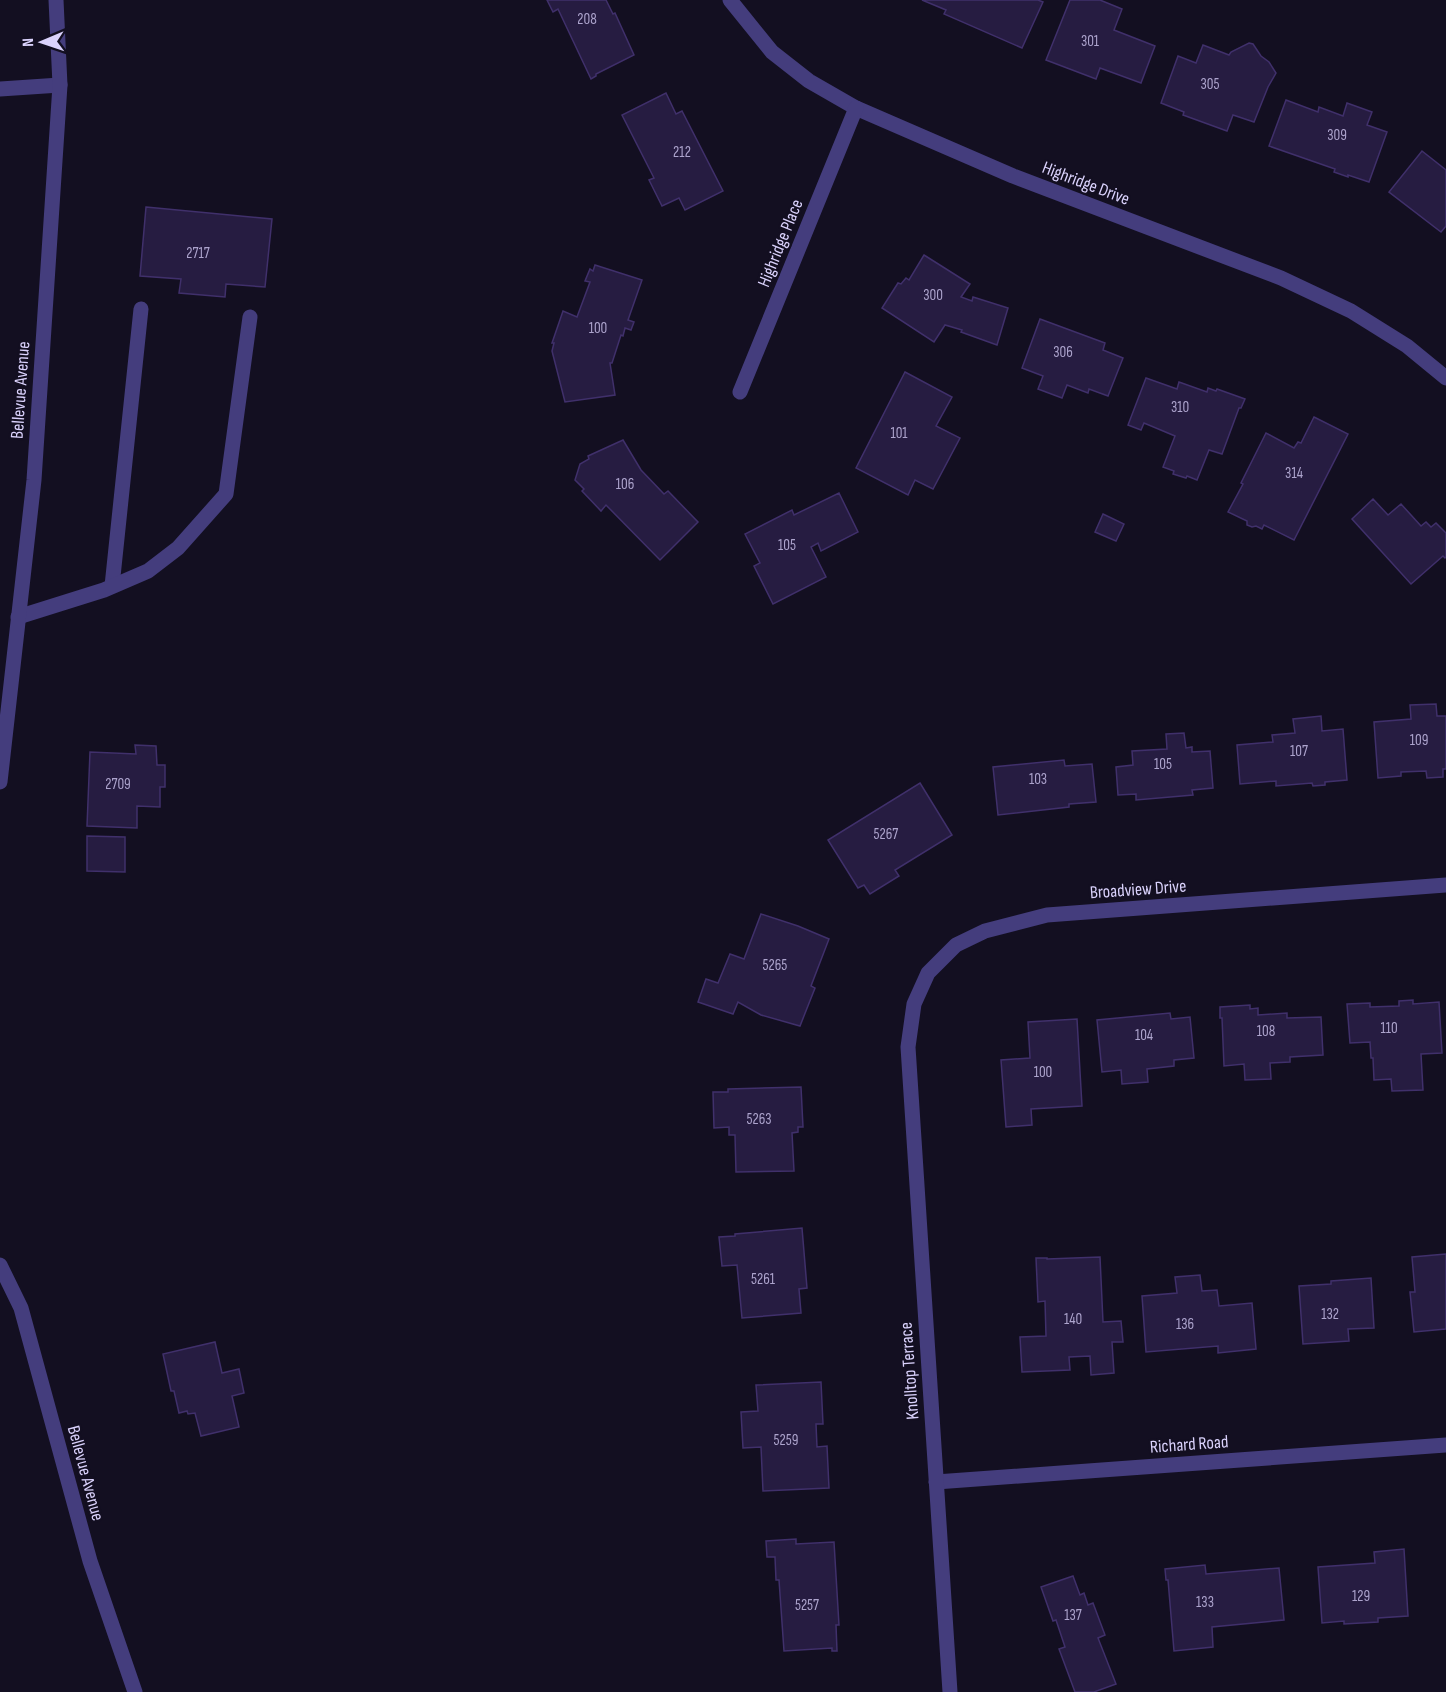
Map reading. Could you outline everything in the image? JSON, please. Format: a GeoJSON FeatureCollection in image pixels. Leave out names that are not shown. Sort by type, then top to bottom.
{"type":"FeatureCollection","features":[{"type":"Feature","properties":{"kind":"street","name":"Bellevue Avenue"},"geometry":{"type":"LineString","coordinates":[[0,782],[4,707],[18,617],[34,480],[60,85],[56,0]]}},
{"type":"Feature","properties":{"kind":"street","name":"Highridge Drive"},"geometry":{"type":"LineString","coordinates":[[730,0],[772,52],[809,81],[856,108],[1013,176],[1281,278],[1360,317],[1407,346],[1446,378]]}},
{"type":"Feature","properties":{"kind":"street"},"geometry":{"type":"LineString","coordinates":[[0,89],[60,85]]}},
{"type":"Feature","properties":{"kind":"street","name":"Highridge Place"},"geometry":{"type":"LineString","coordinates":[[740,392],[856,108]]}},
{"type":"Feature","properties":{"kind":"street"},"geometry":{"type":"LineString","coordinates":[[112,586],[141,309]]}},
{"type":"Feature","properties":{"kind":"street"},"geometry":{"type":"LineString","coordinates":[[18,617],[112,586],[148,570],[178,548],[226,494],[250,317]]}},
{"type":"Feature","properties":{"kind":"street","name":"Broadview Drive"},"geometry":{"type":"LineString","coordinates":[[908,1047],[914,1004],[928,973],[956,945],[986,931],[1047,915],[1446,885]]}},
{"type":"Feature","properties":{"kind":"street","name":"Knolltop Terrace"},"geometry":{"type":"LineString","coordinates":[[908,1047],[950,1692]]}},
{"type":"Feature","properties":{"kind":"street","name":"Bellevue Avenue"},"geometry":{"type":"LineString","coordinates":[[0,1265],[21,1308],[90,1561],[135,1692]]}},
{"type":"Feature","properties":{"kind":"street","name":"Richard Road"},"geometry":{"type":"LineString","coordinates":[[936,1482],[1446,1445]]}},
{"type":"Feature","properties":{"kind":"building"},"geometry":{"type":"Polygon","coordinates":[[[547,0],[606,0],[613,14],[615,13],[634,55],[596,74],[591,79],[558,9],[553,12],[547,0]]]}},
{"type":"Feature","properties":{"kind":"building"},"geometry":{"type":"Polygon","coordinates":[[[922,0],[1038,0],[1043,2],[1022,48],[944,14],[946,10],[922,0]]]}},
{"type":"Feature","properties":{"kind":"building"},"geometry":{"type":"Polygon","coordinates":[[[1070,0],[1100,0],[1122,9],[1114,30],[1155,46],[1141,83],[1100,68],[1096,79],[1046,60],[1070,0]]]}},
{"type":"Feature","properties":{"kind":"building"},"geometry":{"type":"Polygon","coordinates":[[[1249,43],[1253,44],[1276,73],[1254,122],[1233,115],[1227,131],[1183,115],[1184,112],[1161,103],[1178,56],[1196,63],[1203,45],[1229,55],[1249,43]]]}},
{"type":"Feature","properties":{"kind":"building"},"geometry":{"type":"Polygon","coordinates":[[[666,93],[676,114],[682,111],[723,191],[685,210],[679,198],[662,206],[649,180],[654,178],[622,115],[666,93]]]}},
{"type":"Feature","properties":{"kind":"building"},"geometry":{"type":"Polygon","coordinates":[[[1286,100],[1318,112],[1319,107],[1343,116],[1347,103],[1372,112],[1367,125],[1387,132],[1369,182],[1334,172],[1335,169],[1269,146],[1286,100]]]}},
{"type":"Feature","properties":{"kind":"building"},"geometry":{"type":"Polygon","coordinates":[[[1422,151],[1446,170],[1446,226],[1441,232],[1389,192],[1422,151]]]}},
{"type":"Feature","properties":{"kind":"building"},"geometry":{"type":"Polygon","coordinates":[[[146,207],[272,219],[265,287],[226,284],[225,297],[179,293],[181,279],[140,276],[146,207]]]}},
{"type":"Feature","properties":{"kind":"building"},"geometry":{"type":"Polygon","coordinates":[[[924,255],[970,284],[961,297],[972,301],[973,297],[1008,308],[997,345],[945,325],[934,342],[882,308],[898,283],[901,284],[906,278],[909,280],[924,255]]]}},
{"type":"Feature","properties":{"kind":"building"},"geometry":{"type":"Polygon","coordinates":[[[595,265],[642,280],[628,320],[634,322],[631,330],[625,328],[612,363],[610,363],[615,395],[565,402],[552,351],[554,343],[552,343],[563,311],[577,317],[590,282],[585,281],[590,269],[593,271],[595,265]]]}},
{"type":"Feature","properties":{"kind":"building"},"geometry":{"type":"Polygon","coordinates":[[[1040,319],[1105,343],[1103,350],[1123,358],[1108,396],[1089,389],[1088,393],[1067,385],[1062,398],[1038,389],[1043,376],[1022,368],[1040,319]]]}},
{"type":"Feature","properties":{"kind":"building"},"geometry":{"type":"Polygon","coordinates":[[[905,372],[952,397],[936,426],[960,438],[933,489],[915,480],[908,495],[856,468],[905,372]]]}},
{"type":"Feature","properties":{"kind":"building"},"geometry":{"type":"Polygon","coordinates":[[[1146,378],[1177,389],[1179,382],[1207,392],[1208,388],[1216,391],[1217,389],[1245,399],[1239,408],[1222,454],[1209,450],[1197,480],[1173,474],[1174,471],[1163,467],[1175,436],[1144,423],[1141,430],[1128,425],[1146,378]]]}},
{"type":"Feature","properties":{"kind":"building"},"geometry":{"type":"Polygon","coordinates":[[[1314,417],[1348,434],[1294,540],[1264,525],[1262,529],[1247,525],[1247,521],[1228,512],[1266,433],[1294,448],[1298,442],[1301,443],[1314,417]]]}},
{"type":"Feature","properties":{"kind":"building"},"geometry":{"type":"Polygon","coordinates":[[[623,440],[641,470],[664,494],[668,491],[698,522],[660,560],[606,505],[601,511],[575,480],[580,464],[589,459],[588,456],[623,440]]]}},
{"type":"Feature","properties":{"kind":"building"},"geometry":{"type":"Polygon","coordinates":[[[839,493],[858,532],[821,551],[818,543],[811,547],[826,577],[773,604],[754,566],[760,563],[745,534],[792,510],[794,515],[839,493]]]}},
{"type":"Feature","properties":{"kind":"building"},"geometry":{"type":"Polygon","coordinates":[[[1373,499],[1388,515],[1401,504],[1421,526],[1426,522],[1431,527],[1436,523],[1446,533],[1446,557],[1443,556],[1411,584],[1352,519],[1373,499]]]}},
{"type":"Feature","properties":{"kind":"building"},"geometry":{"type":"Polygon","coordinates":[[[1103,514],[1124,524],[1116,541],[1095,532],[1103,514]]]}},
{"type":"Feature","properties":{"kind":"building"},"geometry":{"type":"Polygon","coordinates":[[[1436,704],[1437,716],[1446,716],[1446,769],[1443,769],[1443,777],[1427,778],[1426,771],[1401,772],[1401,776],[1378,778],[1374,722],[1411,719],[1410,705],[1436,704]]]}},
{"type":"Feature","properties":{"kind":"building"},"geometry":{"type":"Polygon","coordinates":[[[1321,716],[1322,731],[1343,729],[1347,780],[1325,782],[1325,785],[1313,786],[1312,783],[1276,786],[1276,781],[1240,784],[1237,745],[1273,742],[1272,735],[1295,733],[1293,719],[1321,716]]]}},
{"type":"Feature","properties":{"kind":"building"},"geometry":{"type":"Polygon","coordinates":[[[1184,733],[1186,748],[1192,747],[1192,752],[1210,751],[1213,788],[1192,790],[1193,795],[1136,800],[1136,794],[1118,795],[1116,767],[1133,765],[1132,751],[1167,749],[1166,734],[1184,733]]]}},
{"type":"Feature","properties":{"kind":"building"},"geometry":{"type":"Polygon","coordinates":[[[135,745],[156,746],[157,765],[165,765],[165,787],[160,787],[160,807],[137,806],[137,828],[87,826],[90,752],[136,754],[135,745]]]}},
{"type":"Feature","properties":{"kind":"building"},"geometry":{"type":"Polygon","coordinates":[[[1064,760],[1065,766],[1092,764],[1096,802],[998,815],[993,767],[1064,760]]]}},
{"type":"Feature","properties":{"kind":"building"},"geometry":{"type":"Polygon","coordinates":[[[920,783],[952,835],[895,870],[899,876],[870,894],[864,885],[858,888],[828,840],[920,783]]]}},
{"type":"Feature","properties":{"kind":"building"},"geometry":{"type":"Polygon","coordinates":[[[87,836],[125,837],[125,872],[87,871],[87,836]]]}},
{"type":"Feature","properties":{"kind":"building"},"geometry":{"type":"Polygon","coordinates":[[[761,914],[829,939],[811,986],[815,988],[800,1026],[761,1015],[738,1002],[733,1014],[698,1002],[706,979],[718,983],[730,954],[744,959],[761,914]]]}},
{"type":"Feature","properties":{"kind":"building"},"geometry":{"type":"Polygon","coordinates":[[[1413,1000],[1413,1004],[1439,1002],[1442,1053],[1421,1054],[1423,1090],[1392,1091],[1391,1079],[1374,1080],[1370,1042],[1350,1043],[1347,1004],[1370,1003],[1370,1007],[1399,1006],[1399,1001],[1413,1000]]]}},
{"type":"Feature","properties":{"kind":"building"},"geometry":{"type":"Polygon","coordinates":[[[1250,1005],[1250,1009],[1258,1008],[1258,1015],[1287,1013],[1287,1018],[1321,1017],[1323,1055],[1290,1057],[1290,1062],[1270,1063],[1271,1079],[1245,1080],[1244,1064],[1224,1066],[1220,1007],[1250,1005]]]}},
{"type":"Feature","properties":{"kind":"building"},"geometry":{"type":"Polygon","coordinates":[[[1170,1013],[1171,1019],[1190,1017],[1194,1058],[1174,1060],[1174,1066],[1147,1069],[1148,1082],[1122,1084],[1121,1070],[1102,1072],[1097,1020],[1170,1013]]]}},
{"type":"Feature","properties":{"kind":"building"},"geometry":{"type":"Polygon","coordinates":[[[1077,1019],[1082,1106],[1031,1109],[1032,1125],[1006,1127],[1001,1060],[1030,1058],[1028,1022],[1077,1019]]]}},
{"type":"Feature","properties":{"kind":"building"},"geometry":{"type":"Polygon","coordinates":[[[801,1087],[803,1127],[798,1127],[798,1132],[792,1133],[794,1171],[736,1172],[735,1135],[729,1135],[729,1127],[714,1128],[713,1092],[728,1092],[728,1089],[801,1087]]]}},
{"type":"Feature","properties":{"kind":"building"},"geometry":{"type":"Polygon","coordinates":[[[802,1228],[807,1288],[799,1289],[801,1313],[742,1318],[737,1265],[722,1266],[719,1237],[802,1228]]]}},
{"type":"Feature","properties":{"kind":"building"},"geometry":{"type":"Polygon","coordinates":[[[1446,1254],[1446,1329],[1414,1332],[1410,1292],[1415,1292],[1412,1257],[1446,1254]]]}},
{"type":"Feature","properties":{"kind":"building"},"geometry":{"type":"Polygon","coordinates":[[[1100,1257],[1103,1322],[1121,1321],[1123,1342],[1112,1342],[1114,1373],[1091,1375],[1090,1356],[1069,1357],[1070,1370],[1022,1372],[1020,1337],[1046,1336],[1045,1301],[1038,1302],[1036,1258],[1100,1257]]]}},
{"type":"Feature","properties":{"kind":"building"},"geometry":{"type":"Polygon","coordinates":[[[1200,1275],[1202,1291],[1217,1290],[1219,1306],[1252,1303],[1256,1349],[1218,1353],[1218,1346],[1146,1352],[1142,1296],[1177,1293],[1175,1277],[1200,1275]]]}},
{"type":"Feature","properties":{"kind":"building"},"geometry":{"type":"Polygon","coordinates":[[[1371,1278],[1374,1328],[1348,1329],[1349,1341],[1303,1344],[1299,1286],[1371,1278]]]}},
{"type":"Feature","properties":{"kind":"building"},"geometry":{"type":"Polygon","coordinates":[[[215,1342],[222,1373],[239,1369],[244,1393],[232,1396],[239,1427],[201,1436],[195,1413],[188,1414],[187,1411],[179,1413],[174,1391],[171,1391],[163,1354],[215,1342]]]}},
{"type":"Feature","properties":{"kind":"building"},"geometry":{"type":"Polygon","coordinates":[[[821,1382],[823,1424],[816,1424],[817,1447],[827,1446],[829,1488],[763,1491],[761,1447],[743,1448],[741,1412],[758,1411],[756,1385],[821,1382]]]}},
{"type":"Feature","properties":{"kind":"building"},"geometry":{"type":"Polygon","coordinates":[[[796,1539],[796,1544],[834,1542],[839,1625],[836,1625],[837,1651],[832,1651],[832,1648],[784,1651],[779,1580],[776,1580],[775,1557],[767,1557],[766,1541],[796,1539]]]}},
{"type":"Feature","properties":{"kind":"building"},"geometry":{"type":"Polygon","coordinates":[[[1404,1549],[1408,1616],[1378,1618],[1378,1622],[1322,1623],[1318,1567],[1375,1563],[1374,1552],[1404,1549]]]}},
{"type":"Feature","properties":{"kind":"building"},"geometry":{"type":"Polygon","coordinates":[[[1205,1565],[1206,1574],[1279,1568],[1284,1620],[1212,1627],[1213,1647],[1174,1651],[1165,1569],[1205,1565]]]}},
{"type":"Feature","properties":{"kind":"building"},"geometry":{"type":"Polygon","coordinates":[[[1073,1576],[1080,1595],[1084,1593],[1088,1605],[1093,1603],[1105,1635],[1098,1638],[1116,1684],[1094,1692],[1075,1692],[1059,1649],[1065,1647],[1041,1587],[1073,1576]]]}}]}
